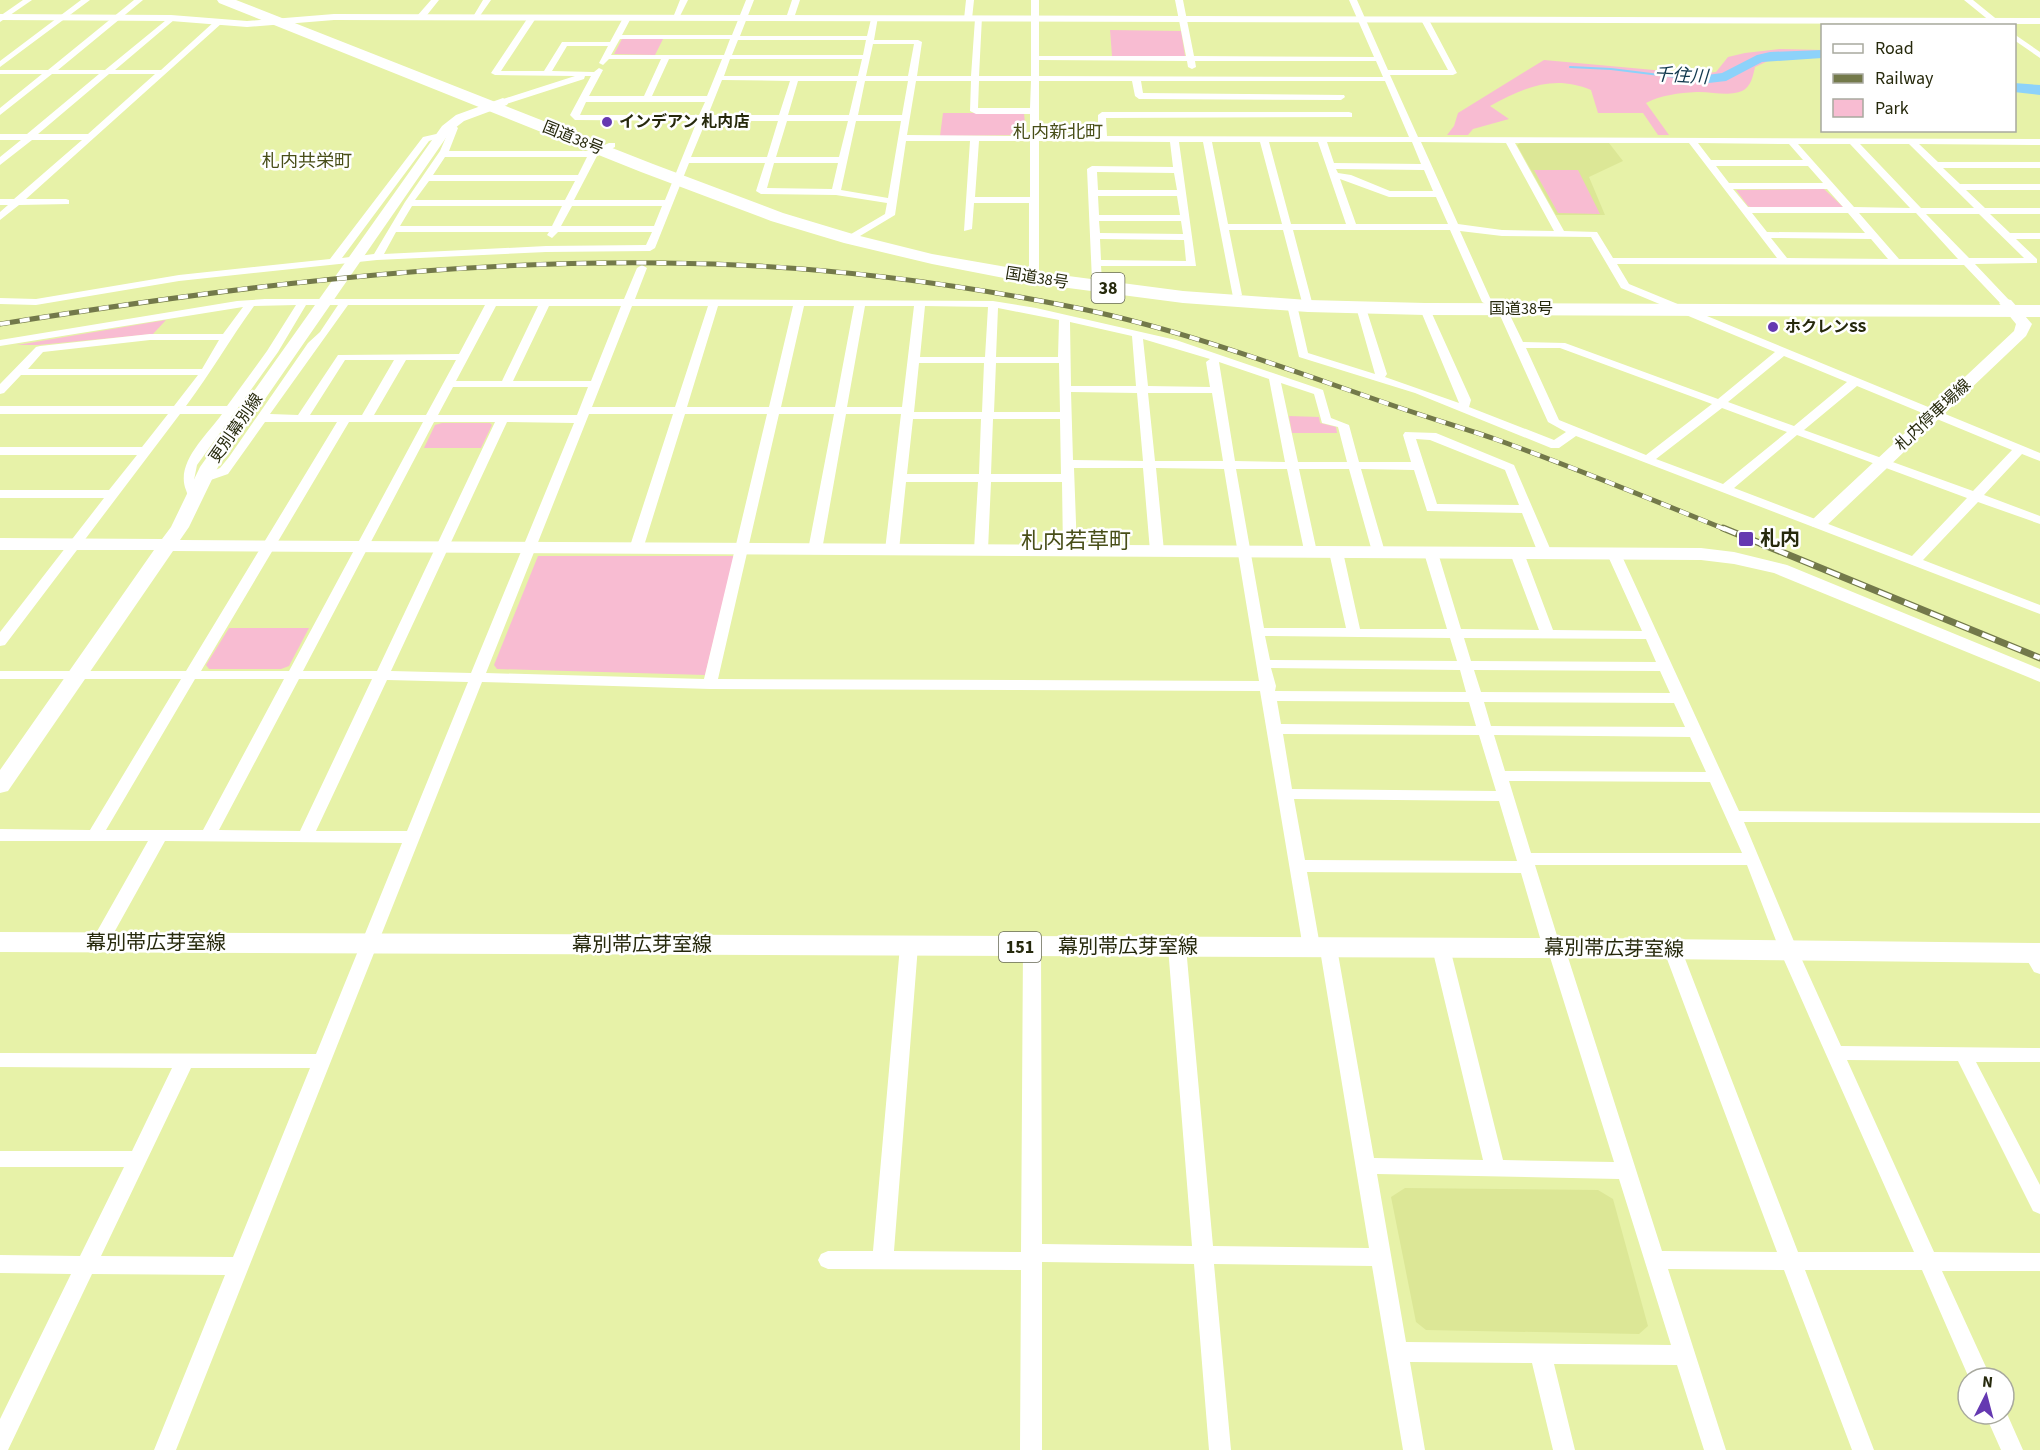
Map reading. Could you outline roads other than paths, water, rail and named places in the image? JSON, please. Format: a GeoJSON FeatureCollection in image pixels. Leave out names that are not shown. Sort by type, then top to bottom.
{"type":"FeatureCollection","features":[{"type":"Feature","properties":{"kind":"highway","name":"国道38号"},"geometry":{"type":"LineString","coordinates":[[224,0],[498,104],[602,149],[681,171],[777,217],[942,261],[1183,297],[1361,307],[1425,309],[1664,303],[2010,307],[2040,311]]}},
{"type":"Feature","properties":{"kind":"highway","name":"国道38号"},"geometry":{"type":"LineString","coordinates":[[243,0],[284,21]]}},
{"type":"Feature","properties":{"kind":"highway","name":"国道38号"},"geometry":{"type":"LineString","coordinates":[[1032,274],[1097,271],[1237,295],[1302,303],[1682,310],[2010,307],[2040,304]]}},
{"type":"Feature","properties":{"kind":"main road","name":"幕別帯広芽室線"},"geometry":{"type":"LineString","coordinates":[[0,942],[1554,948],[1789,951],[2037,958]]}},
{"type":"Feature","properties":{"kind":"street"},"geometry":{"type":"LineString","coordinates":[[1,18],[28,0]]}},
{"type":"Feature","properties":{"kind":"street"},"geometry":{"type":"LineString","coordinates":[[0,65],[87,0]]}},
{"type":"Feature","properties":{"kind":"street"},"geometry":{"type":"LineString","coordinates":[[0,112],[140,0]]}},
{"type":"Feature","properties":{"kind":"street"},"geometry":{"type":"LineString","coordinates":[[420,18],[435,0]]}},
{"type":"Feature","properties":{"kind":"street"},"geometry":{"type":"LineString","coordinates":[[474,18],[487,0]]}},
{"type":"Feature","properties":{"kind":"street"},"geometry":{"type":"LineString","coordinates":[[675,18],[684,0]]}},
{"type":"Feature","properties":{"kind":"street"},"geometry":{"type":"LineString","coordinates":[[0,301],[36,302],[179,278],[377,257],[546,249],[650,248],[750,0]]}},
{"type":"Feature","properties":{"kind":"street"},"geometry":{"type":"LineString","coordinates":[[790,18],[796,0]]}},
{"type":"Feature","properties":{"kind":"street"},"geometry":{"type":"LineString","coordinates":[[970,0],[974,19],[976,78],[973,109],[976,111],[1035,111]]}},
{"type":"Feature","properties":{"kind":"street"},"geometry":{"type":"LineString","coordinates":[[1032,274],[1035,200],[1035,0]]}},
{"type":"Feature","properties":{"kind":"street"},"geometry":{"type":"LineString","coordinates":[[1179,0],[1194,79]]}},
{"type":"Feature","properties":{"kind":"street"},"geometry":{"type":"LineString","coordinates":[[1353,0],[1454,227],[1494,306],[1519,345],[1554,422],[1574,432],[1819,523],[2040,610]]}},
{"type":"Feature","properties":{"kind":"street"},"geometry":{"type":"LineString","coordinates":[[1968,0],[1998,23]]}},
{"type":"Feature","properties":{"kind":"street"},"geometry":{"type":"LineString","coordinates":[[1,18],[171,18],[218,23],[334,17],[1998,23],[2040,21]]}},
{"type":"Feature","properties":{"kind":"street"},"geometry":{"type":"LineString","coordinates":[[0,162],[171,18]]}},
{"type":"Feature","properties":{"kind":"street"},"geometry":{"type":"LineString","coordinates":[[532,18],[495,73],[595,72]]}},
{"type":"Feature","properties":{"kind":"street"},"geometry":{"type":"LineString","coordinates":[[627,18],[606,57],[595,72],[584,99],[574,115],[578,118],[906,118]]}},
{"type":"Feature","properties":{"kind":"street"},"geometry":{"type":"LineString","coordinates":[[836,192],[875,19]]}},
{"type":"Feature","properties":{"kind":"street"},"geometry":{"type":"LineString","coordinates":[[718,78],[1334,79],[1453,73],[1425,20]]}},
{"type":"Feature","properties":{"kind":"street"},"geometry":{"type":"LineString","coordinates":[[0,217],[218,23]]}},
{"type":"Feature","properties":{"kind":"street"},"geometry":{"type":"LineString","coordinates":[[547,73],[565,44],[615,40],[734,38],[918,42],[890,215],[855,237]]}},
{"type":"Feature","properties":{"kind":"street"},"geometry":{"type":"LineString","coordinates":[[2017,38],[2040,40]]}},
{"type":"Feature","properties":{"kind":"street"},"geometry":{"type":"LineString","coordinates":[[2017,38],[2040,56]]}},
{"type":"Feature","properties":{"kind":"street"},"geometry":{"type":"LineString","coordinates":[[606,57],[866,57]]}},
{"type":"Feature","properties":{"kind":"street"},"geometry":{"type":"LineString","coordinates":[[647,99],[666,57]]}},
{"type":"Feature","properties":{"kind":"street"},"geometry":{"type":"LineString","coordinates":[[1035,58],[1379,59]]}},
{"type":"Feature","properties":{"kind":"street"},"geometry":{"type":"LineString","coordinates":[[0,72],[162,72]]}},
{"type":"Feature","properties":{"kind":"street"},"geometry":{"type":"LineString","coordinates":[[498,104],[595,72]]}},
{"type":"Feature","properties":{"kind":"street"},"geometry":{"type":"LineString","coordinates":[[795,78],[761,191],[836,192],[892,201]]}},
{"type":"Feature","properties":{"kind":"street"},"geometry":{"type":"LineString","coordinates":[[1136,79],[1139,96],[1341,97]]}},
{"type":"Feature","properties":{"kind":"street"},"geometry":{"type":"LineString","coordinates":[[1334,79],[1354,127]]}},
{"type":"Feature","properties":{"kind":"street"},"geometry":{"type":"LineString","coordinates":[[1176,97],[1180,129],[1178,170],[1192,264],[1097,271],[1092,169],[1178,170]]}},
{"type":"Feature","properties":{"kind":"street"},"geometry":{"type":"LineString","coordinates":[[584,99],[710,99]]}},
{"type":"Feature","properties":{"kind":"street","name":"更別幕別線"},"geometry":{"type":"LineString","coordinates":[[0,786],[180,527],[198,488],[447,129],[478,110],[498,104]]}},
{"type":"Feature","properties":{"kind":"street"},"geometry":{"type":"LineString","coordinates":[[1104,139],[1101,115],[1180,129],[1208,139],[1321,140],[1354,127]]}},
{"type":"Feature","properties":{"kind":"street"},"geometry":{"type":"LineString","coordinates":[[903,138],[1104,139],[1180,129],[1354,127],[1415,140],[2040,142]]}},
{"type":"Feature","properties":{"kind":"street"},"geometry":{"type":"LineString","coordinates":[[334,261],[426,139],[454,128],[444,154],[426,178],[377,257]]}},
{"type":"Feature","properties":{"kind":"street"},"geometry":{"type":"LineString","coordinates":[[0,136],[89,137]]}},
{"type":"Feature","properties":{"kind":"street"},"geometry":{"type":"LineString","coordinates":[[967,229],[975,138]]}},
{"type":"Feature","properties":{"kind":"street"},"geometry":{"type":"LineString","coordinates":[[1208,139],[1237,295]]}},
{"type":"Feature","properties":{"kind":"street"},"geometry":{"type":"LineString","coordinates":[[1264,139],[1288,227],[1302,303],[1303,354],[1379,378],[1555,445],[1574,432]]}},
{"type":"Feature","properties":{"kind":"street"},"geometry":{"type":"LineString","coordinates":[[1321,140],[1352,227]]}},
{"type":"Feature","properties":{"kind":"street"},"geometry":{"type":"LineString","coordinates":[[1509,140],[1561,234]]}},
{"type":"Feature","properties":{"kind":"street"},"geometry":{"type":"LineString","coordinates":[[1691,140],[1784,261]]}},
{"type":"Feature","properties":{"kind":"street"},"geometry":{"type":"LineString","coordinates":[[1791,141],[1895,261]]}},
{"type":"Feature","properties":{"kind":"street"},"geometry":{"type":"LineString","coordinates":[[1852,141],[2010,307]]}},
{"type":"Feature","properties":{"kind":"street"},"geometry":{"type":"LineString","coordinates":[[1610,261],[2033,261],[1912,142]]}},
{"type":"Feature","properties":{"kind":"street"},"geometry":{"type":"LineString","coordinates":[[444,154],[602,149]]}},
{"type":"Feature","properties":{"kind":"street"},"geometry":{"type":"LineString","coordinates":[[546,249],[581,178],[602,149]]}},
{"type":"Feature","properties":{"kind":"street"},"geometry":{"type":"LineString","coordinates":[[681,171],[770,160],[843,160]]}},
{"type":"Feature","properties":{"kind":"street"},"geometry":{"type":"LineString","coordinates":[[1709,163],[1810,163]]}},
{"type":"Feature","properties":{"kind":"street"},"geometry":{"type":"LineString","coordinates":[[1936,165],[2040,165]]}},
{"type":"Feature","properties":{"kind":"street"},"geometry":{"type":"LineString","coordinates":[[2029,165],[2040,174]]}},
{"type":"Feature","properties":{"kind":"street"},"geometry":{"type":"LineString","coordinates":[[1332,171],[1426,166]]}},
{"type":"Feature","properties":{"kind":"street"},"geometry":{"type":"LineString","coordinates":[[1332,171],[1389,194],[1439,194]]}},
{"type":"Feature","properties":{"kind":"street"},"geometry":{"type":"LineString","coordinates":[[426,178],[581,178]]}},
{"type":"Feature","properties":{"kind":"street"},"geometry":{"type":"LineString","coordinates":[[1726,186],[1831,186]]}},
{"type":"Feature","properties":{"kind":"street"},"geometry":{"type":"LineString","coordinates":[[1959,187],[2040,187]]}},
{"type":"Feature","properties":{"kind":"street"},"geometry":{"type":"LineString","coordinates":[[1094,193],[1182,193]]}},
{"type":"Feature","properties":{"kind":"street"},"geometry":{"type":"LineString","coordinates":[[970,200],[1035,200]]}},
{"type":"Feature","properties":{"kind":"street"},"geometry":{"type":"LineString","coordinates":[[0,202],[66,202]]}},
{"type":"Feature","properties":{"kind":"street"},"geometry":{"type":"LineString","coordinates":[[410,203],[668,203]]}},
{"type":"Feature","properties":{"kind":"street"},"geometry":{"type":"LineString","coordinates":[[1744,210],[2040,211]]}},
{"type":"Feature","properties":{"kind":"street"},"geometry":{"type":"LineString","coordinates":[[1095,218],[1185,218]]}},
{"type":"Feature","properties":{"kind":"street"},"geometry":{"type":"LineString","coordinates":[[1225,227],[1454,227],[1502,233],[1594,234],[1625,286],[2040,457]]}},
{"type":"Feature","properties":{"kind":"street"},"geometry":{"type":"LineString","coordinates":[[396,229],[657,230]]}},
{"type":"Feature","properties":{"kind":"street"},"geometry":{"type":"LineString","coordinates":[[1095,236],[1188,237]]}},
{"type":"Feature","properties":{"kind":"street"},"geometry":{"type":"LineString","coordinates":[[1764,236],[1874,236]]}},
{"type":"Feature","properties":{"kind":"street"},"geometry":{"type":"LineString","coordinates":[[2008,236],[2040,236]]}},
{"type":"Feature","properties":{"kind":"street"},"geometry":{"type":"LineString","coordinates":[[165,1450],[642,268]]}},
{"type":"Feature","properties":{"kind":"street"},"geometry":{"type":"LineString","coordinates":[[303,302],[272,352],[191,465],[189,480],[198,488],[224,471],[345,302]]}},
{"type":"Feature","properties":{"kind":"street"},"geometry":{"type":"LineString","coordinates":[[0,642],[206,372],[226,337],[251,303]]}},
{"type":"Feature","properties":{"kind":"street"},"geometry":{"type":"LineString","coordinates":[[0,343],[251,303],[993,304],[1186,346],[1319,392],[1326,420],[1343,425],[1378,552]]}},
{"type":"Feature","properties":{"kind":"street"},"geometry":{"type":"LineString","coordinates":[[208,836],[492,303]]}},
{"type":"Feature","properties":{"kind":"street"},"geometry":{"type":"LineString","coordinates":[[506,384],[545,303]]}},
{"type":"Feature","properties":{"kind":"street"},"geometry":{"type":"LineString","coordinates":[[636,549],[714,303]]}},
{"type":"Feature","properties":{"kind":"street"},"geometry":{"type":"LineString","coordinates":[[711,684],[799,303]]}},
{"type":"Feature","properties":{"kind":"street"},"geometry":{"type":"LineString","coordinates":[[815,550],[860,303]]}},
{"type":"Feature","properties":{"kind":"street"},"geometry":{"type":"LineString","coordinates":[[892,550],[920,303]]}},
{"type":"Feature","properties":{"kind":"street"},"geometry":{"type":"LineString","coordinates":[[981,550],[993,304]]}},
{"type":"Feature","properties":{"kind":"street"},"geometry":{"type":"LineString","coordinates":[[1361,307],[1381,374],[1379,378]]}},
{"type":"Feature","properties":{"kind":"street","name":"札内停車場線"},"geometry":{"type":"LineString","coordinates":[[1819,523],[2021,333],[2024,324],[2010,307]]}},
{"type":"Feature","properties":{"kind":"street"},"geometry":{"type":"LineString","coordinates":[[1425,309],[1465,400],[1463,409]]}},
{"type":"Feature","properties":{"kind":"street"},"geometry":{"type":"LineString","coordinates":[[1065,318],[1063,327],[1070,550]]}},
{"type":"Feature","properties":{"kind":"street"},"geometry":{"type":"LineString","coordinates":[[1137,334],[1157,551]]}},
{"type":"Feature","properties":{"kind":"street"},"geometry":{"type":"LineString","coordinates":[[0,391],[40,349],[150,338],[226,337]]}},
{"type":"Feature","properties":{"kind":"street"},"geometry":{"type":"LineString","coordinates":[[1519,345],[1561,345],[1719,405],[2040,520]]}},
{"type":"Feature","properties":{"kind":"street"},"geometry":{"type":"LineString","coordinates":[[1647,460],[1719,405],[1783,351]]}},
{"type":"Feature","properties":{"kind":"street"},"geometry":{"type":"LineString","coordinates":[[302,418],[342,357],[463,357]]}},
{"type":"Feature","properties":{"kind":"street"},"geometry":{"type":"LineString","coordinates":[[366,418],[402,357]]}},
{"type":"Feature","properties":{"kind":"street"},"geometry":{"type":"LineString","coordinates":[[1218,358],[1212,362],[1228,464],[1265,664],[1298,866],[1320,948],[1365,1166],[1413,1450]]}},
{"type":"Feature","properties":{"kind":"street"},"geometry":{"type":"LineString","coordinates":[[914,360],[1064,360]]}},
{"type":"Feature","properties":{"kind":"street"},"geometry":{"type":"LineString","coordinates":[[17,372],[206,372]]}},
{"type":"Feature","properties":{"kind":"street"},"geometry":{"type":"LineString","coordinates":[[1274,377],[1310,552]]}},
{"type":"Feature","properties":{"kind":"street"},"geometry":{"type":"LineString","coordinates":[[1725,489],[1856,381]]}},
{"type":"Feature","properties":{"kind":"street"},"geometry":{"type":"LineString","coordinates":[[449,384],[595,384]]}},
{"type":"Feature","properties":{"kind":"street"},"geometry":{"type":"LineString","coordinates":[[1065,389],[1217,390]]}},
{"type":"Feature","properties":{"kind":"street"},"geometry":{"type":"LineString","coordinates":[[0,410],[230,410]]}},
{"type":"Feature","properties":{"kind":"street"},"geometry":{"type":"LineString","coordinates":[[261,418],[504,418],[679,410],[1066,416]]}},
{"type":"Feature","properties":{"kind":"street"},"geometry":{"type":"LineString","coordinates":[[95,835],[345,418]]}},
{"type":"Feature","properties":{"kind":"street"},"geometry":{"type":"LineString","coordinates":[[306,836],[504,418]]}},
{"type":"Feature","properties":{"kind":"street"},"geometry":{"type":"LineString","coordinates":[[1527,509],[1432,508],[1409,435],[1432,436],[1510,468],[1527,509],[1545,554]]}},
{"type":"Feature","properties":{"kind":"street"},"geometry":{"type":"LineString","coordinates":[[1915,561],[2020,449]]}},
{"type":"Feature","properties":{"kind":"street"},"geometry":{"type":"LineString","coordinates":[[0,450],[147,451]]}},
{"type":"Feature","properties":{"kind":"street"},"geometry":{"type":"LineString","coordinates":[[1067,464],[1418,466]]}},
{"type":"Feature","properties":{"kind":"street"},"geometry":{"type":"LineString","coordinates":[[901,478],[1068,478]]}},
{"type":"Feature","properties":{"kind":"street"},"geometry":{"type":"LineString","coordinates":[[0,494],[113,495]]}},
{"type":"Feature","properties":{"kind":"street"},"geometry":{"type":"LineString","coordinates":[[0,544],[1701,554],[1734,558],[1780,569],[2040,676]]}},
{"type":"Feature","properties":{"kind":"street"},"geometry":{"type":"LineString","coordinates":[[1336,552],[1354,633]]}},
{"type":"Feature","properties":{"kind":"street"},"geometry":{"type":"LineString","coordinates":[[1431,553],[1525,863],[1627,1171],[1714,1450]]}},
{"type":"Feature","properties":{"kind":"street"},"geometry":{"type":"LineString","coordinates":[[1517,553],[1548,634]]}},
{"type":"Feature","properties":{"kind":"street"},"geometry":{"type":"LineString","coordinates":[[1614,554],[1753,859],[1789,951],[1975,1366]]}},
{"type":"Feature","properties":{"kind":"street"},"geometry":{"type":"LineString","coordinates":[[1259,632],[1652,635]]}},
{"type":"Feature","properties":{"kind":"street"},"geometry":{"type":"LineString","coordinates":[[1265,664],[1666,667]]}},
{"type":"Feature","properties":{"kind":"street"},"geometry":{"type":"LineString","coordinates":[[0,675],[477,676],[711,684],[1269,691],[1475,698],[1680,698]]}},
{"type":"Feature","properties":{"kind":"street"},"geometry":{"type":"LineString","coordinates":[[1276,729],[1695,732]]}},
{"type":"Feature","properties":{"kind":"street"},"geometry":{"type":"LineString","coordinates":[[1499,776],[1716,777]]}},
{"type":"Feature","properties":{"kind":"street"},"geometry":{"type":"LineString","coordinates":[[1286,794],[1505,796]]}},
{"type":"Feature","properties":{"kind":"street"},"geometry":{"type":"LineString","coordinates":[[1733,816],[2040,818]]}},
{"type":"Feature","properties":{"kind":"street"},"geometry":{"type":"LineString","coordinates":[[0,835],[412,837]]}},
{"type":"Feature","properties":{"kind":"street"},"geometry":{"type":"LineString","coordinates":[[100,942],[160,835]]}},
{"type":"Feature","properties":{"kind":"street"},"geometry":{"type":"LineString","coordinates":[[1298,866],[1753,859]]}},
{"type":"Feature","properties":{"kind":"street"},"geometry":{"type":"LineString","coordinates":[[883,1260],[909,946]]}},
{"type":"Feature","properties":{"kind":"street"},"geometry":{"type":"LineString","coordinates":[[1031,1450],[1032,947]]}},
{"type":"Feature","properties":{"kind":"street"},"geometry":{"type":"LineString","coordinates":[[1177,947],[1220,1450]]}},
{"type":"Feature","properties":{"kind":"street"},"geometry":{"type":"LineString","coordinates":[[1441,948],[1495,1169]]}},
{"type":"Feature","properties":{"kind":"street"},"geometry":{"type":"LineString","coordinates":[[1673,951],[1863,1450]]}},
{"type":"Feature","properties":{"kind":"street"},"geometry":{"type":"LineString","coordinates":[[1835,1053],[2040,1055]]}},
{"type":"Feature","properties":{"kind":"street"},"geometry":{"type":"LineString","coordinates":[[1963,1054],[2040,1205]]}},
{"type":"Feature","properties":{"kind":"street"},"geometry":{"type":"LineString","coordinates":[[0,1060],[322,1061]]}},
{"type":"Feature","properties":{"kind":"street"},"geometry":{"type":"LineString","coordinates":[[0,1443],[185,1061]]}},
{"type":"Feature","properties":{"kind":"street"},"geometry":{"type":"LineString","coordinates":[[0,1159],[137,1160]]}},
{"type":"Feature","properties":{"kind":"street"},"geometry":{"type":"LineString","coordinates":[[1365,1166],[1627,1171]]}},
{"type":"Feature","properties":{"kind":"street"},"geometry":{"type":"LineString","coordinates":[[828,1260],[1202,1254],[1380,1257]]}},
{"type":"Feature","properties":{"kind":"street"},"geometry":{"type":"LineString","coordinates":[[1655,1260],[2040,1262]]}},
{"type":"Feature","properties":{"kind":"street"},"geometry":{"type":"LineString","coordinates":[[0,1264],[240,1266]]}},
{"type":"Feature","properties":{"kind":"street"},"geometry":{"type":"LineString","coordinates":[[1396,1352],[1685,1355]]}},
{"type":"Feature","properties":{"kind":"street"},"geometry":{"type":"LineString","coordinates":[[1541,1354],[1564,1450]]}},
{"type":"Feature","properties":{"kind":"street"},"geometry":{"type":"LineString","coordinates":[[2001,1426],[2012,1450]]}},
{"type":"Feature","properties":{"kind":"waterway","name":"千住川"},"geometry":{"type":"LineString","coordinates":[[1700,80],[1726,77],[1757,59],[1770,56],[1821,54]]}},
{"type":"Feature","properties":{"kind":"waterway","name":"千住川"},"geometry":{"type":"LineString","coordinates":[[1570,67],[1611,69],[1700,80]]}},
{"type":"Feature","properties":{"kind":"waterway","name":"千住川"},"geometry":{"type":"LineString","coordinates":[[2016,87],[2040,90]]}},
{"type":"Feature","properties":{"kind":"railway"},"geometry":{"type":"LineString","coordinates":[[0,324],[165,299],[331,279],[497,266],[580,263],[714,264],[863,275],[963,288],[1062,305],[1175,333],[1495,439],[1727,530]]}},
{"type":"Feature","properties":{"kind":"railway"},"geometry":{"type":"LineString","coordinates":[[1723,528],[2040,658]]}},
{"type":"Feature","properties":{"kind":"place","name":"インデアン 札内店"},"geometry":{"type":"Point","coordinates":[607,122]}},
{"type":"Feature","properties":{"kind":"place","name":"ホクレンSS"},"geometry":{"type":"Point","coordinates":[1773,327]}},
{"type":"Feature","properties":{"kind":"place","name":"札内"},"geometry":{"type":"Point","coordinates":[1746,539]}},
{"type":"Feature","properties":{"kind":"district","name":"札内新北町"},"geometry":{"type":"Point","coordinates":[1058,132]}},
{"type":"Feature","properties":{"kind":"district","name":"札内共栄町"},"geometry":{"type":"Point","coordinates":[307,161]}},
{"type":"Feature","properties":{"kind":"district","name":"札内若草町"},"geometry":{"type":"Point","coordinates":[1076,541]}}]}
